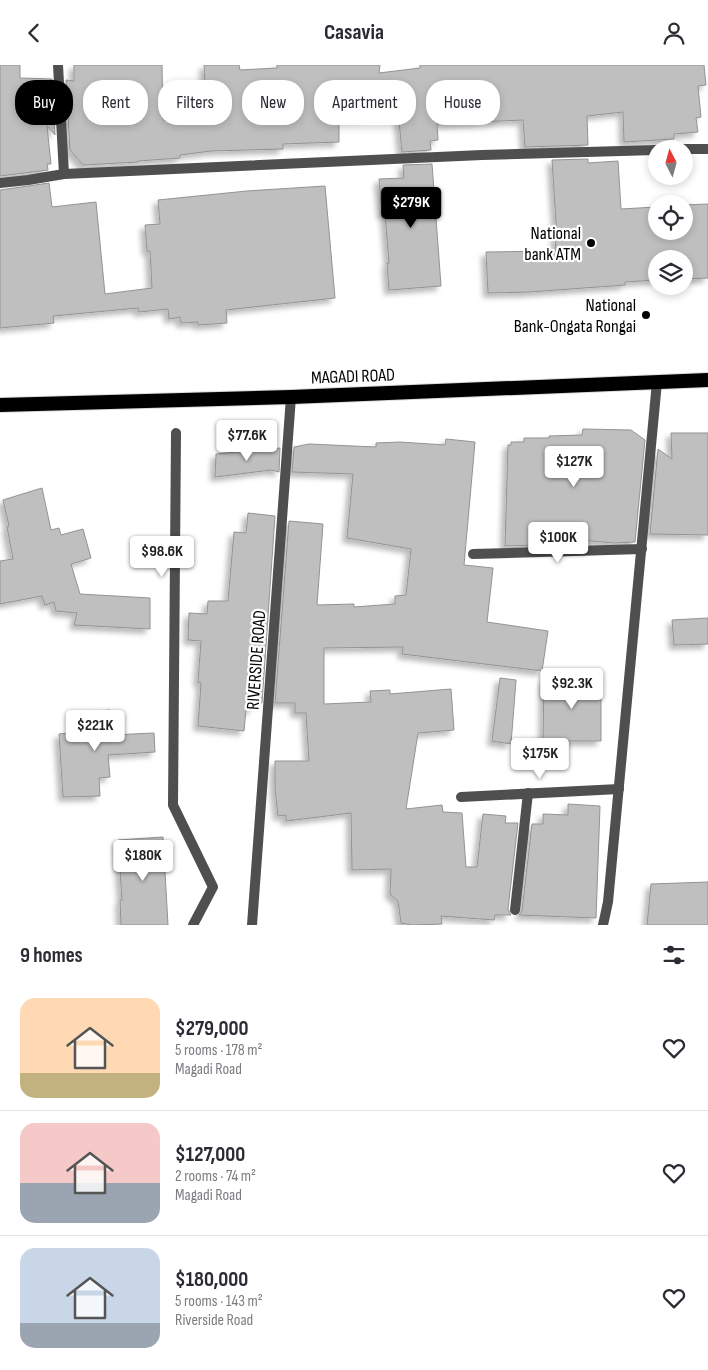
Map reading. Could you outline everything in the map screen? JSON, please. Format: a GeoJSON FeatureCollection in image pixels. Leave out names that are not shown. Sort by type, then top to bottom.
{"type":"FeatureCollection","features":[{"type":"Feature","properties":{"kind":"highway","name":"MAGADI ROAD"},"geometry":{"type":"LineString","coordinates":[[0,405],[291,397],[708,380]]}},
{"type":"Feature","properties":{"kind":"street"},"geometry":{"type":"LineString","coordinates":[[58,65],[64,174]]}},
{"type":"Feature","properties":{"kind":"street"},"geometry":{"type":"LineString","coordinates":[[693,149],[708,149]]}},
{"type":"Feature","properties":{"kind":"street"},"geometry":{"type":"LineString","coordinates":[[0,183],[64,174],[472,155],[648,150]]}},
{"type":"Feature","properties":{"kind":"street"},"geometry":{"type":"LineString","coordinates":[[603,925],[608,902],[658,382]]}},
{"type":"Feature","properties":{"kind":"street","name":"RIVERSIDE ROAD"},"geometry":{"type":"LineString","coordinates":[[252,925],[291,397]]}},
{"type":"Feature","properties":{"kind":"street"},"geometry":{"type":"LineString","coordinates":[[176,433],[173,805],[212,887],[193,925]]}},
{"type":"Feature","properties":{"kind":"street"},"geometry":{"type":"LineString","coordinates":[[473,554],[642,549]]}},
{"type":"Feature","properties":{"kind":"street"},"geometry":{"type":"LineString","coordinates":[[461,797],[619,789]]}},
{"type":"Feature","properties":{"kind":"street"},"geometry":{"type":"LineString","coordinates":[[515,910],[528,793]]}},
{"type":"Feature","properties":{"kind":"building"},"geometry":{"type":"Polygon","coordinates":[[[0,65],[20,65],[20,78],[52,79],[15,80],[15,125],[54,125],[55,135],[47,126],[51,164],[47,164],[48,170],[0,176],[0,65]]]}},
{"type":"Feature","properties":{"kind":"building"},"geometry":{"type":"Polygon","coordinates":[[[74,65],[162,65],[162,80],[158,80],[158,125],[232,125],[232,80],[205,80],[204,65],[239,65],[240,70],[277,68],[277,65],[380,65],[379,73],[420,68],[420,65],[704,65],[706,85],[698,86],[701,117],[696,118],[698,132],[674,134],[674,139],[624,142],[623,112],[587,116],[588,145],[525,147],[523,120],[500,121],[500,80],[426,80],[426,125],[437,125],[438,140],[430,141],[431,150],[402,152],[399,125],[416,125],[416,80],[314,80],[314,125],[339,125],[339,142],[283,144],[283,149],[211,151],[180,155],[180,158],[83,165],[70,150],[69,125],[73,125],[74,65]]]}},
{"type":"Feature","properties":{"kind":"building"},"geometry":{"type":"Polygon","coordinates":[[[588,159],[588,163],[618,161],[621,209],[648,207],[648,240],[693,240],[693,205],[708,204],[708,278],[693,279],[693,250],[648,250],[648,281],[625,282],[625,285],[488,293],[486,252],[556,251],[555,238],[557,238],[552,160],[588,159]]]}},
{"type":"Feature","properties":{"kind":"building"},"geometry":{"type":"Polygon","coordinates":[[[432,164],[441,286],[389,290],[385,215],[382,215],[379,179],[404,178],[403,165],[432,164]]]}},
{"type":"Feature","properties":{"kind":"building"},"geometry":{"type":"Polygon","coordinates":[[[49,183],[52,207],[96,202],[105,294],[152,288],[150,251],[147,251],[145,225],[160,224],[158,200],[247,191],[325,186],[335,298],[226,310],[227,323],[198,325],[198,322],[181,323],[180,317],[169,319],[168,309],[139,312],[138,308],[53,316],[54,323],[0,328],[0,190],[49,183]]]}},
{"type":"Feature","properties":{"kind":"building"},"geometry":{"type":"Polygon","coordinates":[[[583,429],[631,430],[645,440],[635,542],[614,543],[570,539],[570,544],[505,546],[508,445],[511,445],[511,442],[524,442],[524,438],[582,435],[583,429]]]}},
{"type":"Feature","properties":{"kind":"building"},"geometry":{"type":"Polygon","coordinates":[[[671,433],[708,433],[708,535],[650,534],[658,449],[672,459],[671,433]]]}},
{"type":"Feature","properties":{"kind":"building"},"geometry":{"type":"Polygon","coordinates":[[[446,439],[475,442],[464,565],[493,568],[487,622],[548,631],[542,671],[402,654],[403,647],[324,648],[324,704],[371,702],[370,691],[390,690],[390,694],[451,689],[454,730],[418,733],[406,809],[442,805],[443,812],[462,813],[466,867],[477,867],[483,814],[506,816],[505,823],[518,823],[508,909],[511,915],[495,915],[494,920],[441,916],[442,924],[412,925],[401,923],[398,901],[390,894],[391,869],[352,870],[351,813],[286,821],[286,815],[278,816],[275,789],[275,761],[309,761],[306,713],[295,713],[295,703],[275,703],[289,521],[323,524],[317,605],[354,604],[354,607],[395,604],[395,596],[406,595],[411,549],[347,538],[353,474],[292,472],[294,447],[309,444],[376,447],[376,443],[400,442],[445,445],[446,439]]]}},
{"type":"Feature","properties":{"kind":"building"},"geometry":{"type":"Polygon","coordinates":[[[280,448],[279,472],[271,470],[215,477],[216,454],[280,448]]]}},
{"type":"Feature","properties":{"kind":"building"},"geometry":{"type":"Polygon","coordinates":[[[42,488],[51,530],[59,528],[61,535],[83,529],[91,558],[71,564],[80,594],[150,598],[150,629],[74,625],[77,613],[56,611],[54,602],[45,605],[42,596],[0,604],[0,561],[13,559],[7,527],[9,526],[3,500],[42,488]]]}},
{"type":"Feature","properties":{"kind":"building"},"geometry":{"type":"Polygon","coordinates":[[[248,513],[275,516],[262,703],[253,703],[252,710],[246,709],[244,731],[198,726],[201,683],[198,682],[201,641],[188,640],[189,613],[207,614],[208,601],[228,601],[234,532],[246,533],[248,513]]]}},
{"type":"Feature","properties":{"kind":"building"},"geometry":{"type":"Polygon","coordinates":[[[708,618],[708,644],[674,645],[672,620],[708,618]]]}},
{"type":"Feature","properties":{"kind":"building"},"geometry":{"type":"Polygon","coordinates":[[[500,678],[516,680],[511,744],[492,741],[500,678]]]}},
{"type":"Feature","properties":{"kind":"building"},"geometry":{"type":"Polygon","coordinates":[[[601,678],[601,741],[543,741],[544,679],[601,678]]]}},
{"type":"Feature","properties":{"kind":"building"},"geometry":{"type":"Polygon","coordinates":[[[110,710],[112,735],[154,733],[155,752],[108,755],[110,777],[99,778],[100,796],[63,797],[59,734],[77,732],[75,714],[110,710]]]}},
{"type":"Feature","properties":{"kind":"building"},"geometry":{"type":"Polygon","coordinates":[[[568,804],[600,806],[596,918],[519,915],[522,911],[532,824],[543,824],[543,814],[568,815],[568,804]]]}},
{"type":"Feature","properties":{"kind":"building"},"geometry":{"type":"Polygon","coordinates":[[[163,837],[168,925],[121,925],[120,900],[122,900],[118,840],[163,837]]]}},
{"type":"Feature","properties":{"kind":"building"},"geometry":{"type":"Polygon","coordinates":[[[708,882],[708,925],[647,925],[651,884],[708,882]]]}},
{"type":"Feature","properties":{"kind":"place","name":"National bank ATM"},"geometry":{"type":"Point","coordinates":[591,243]}},
{"type":"Feature","properties":{"kind":"place","name":"National Bank-Ongata Rongai"},"geometry":{"type":"Point","coordinates":[646,315]}}]}
